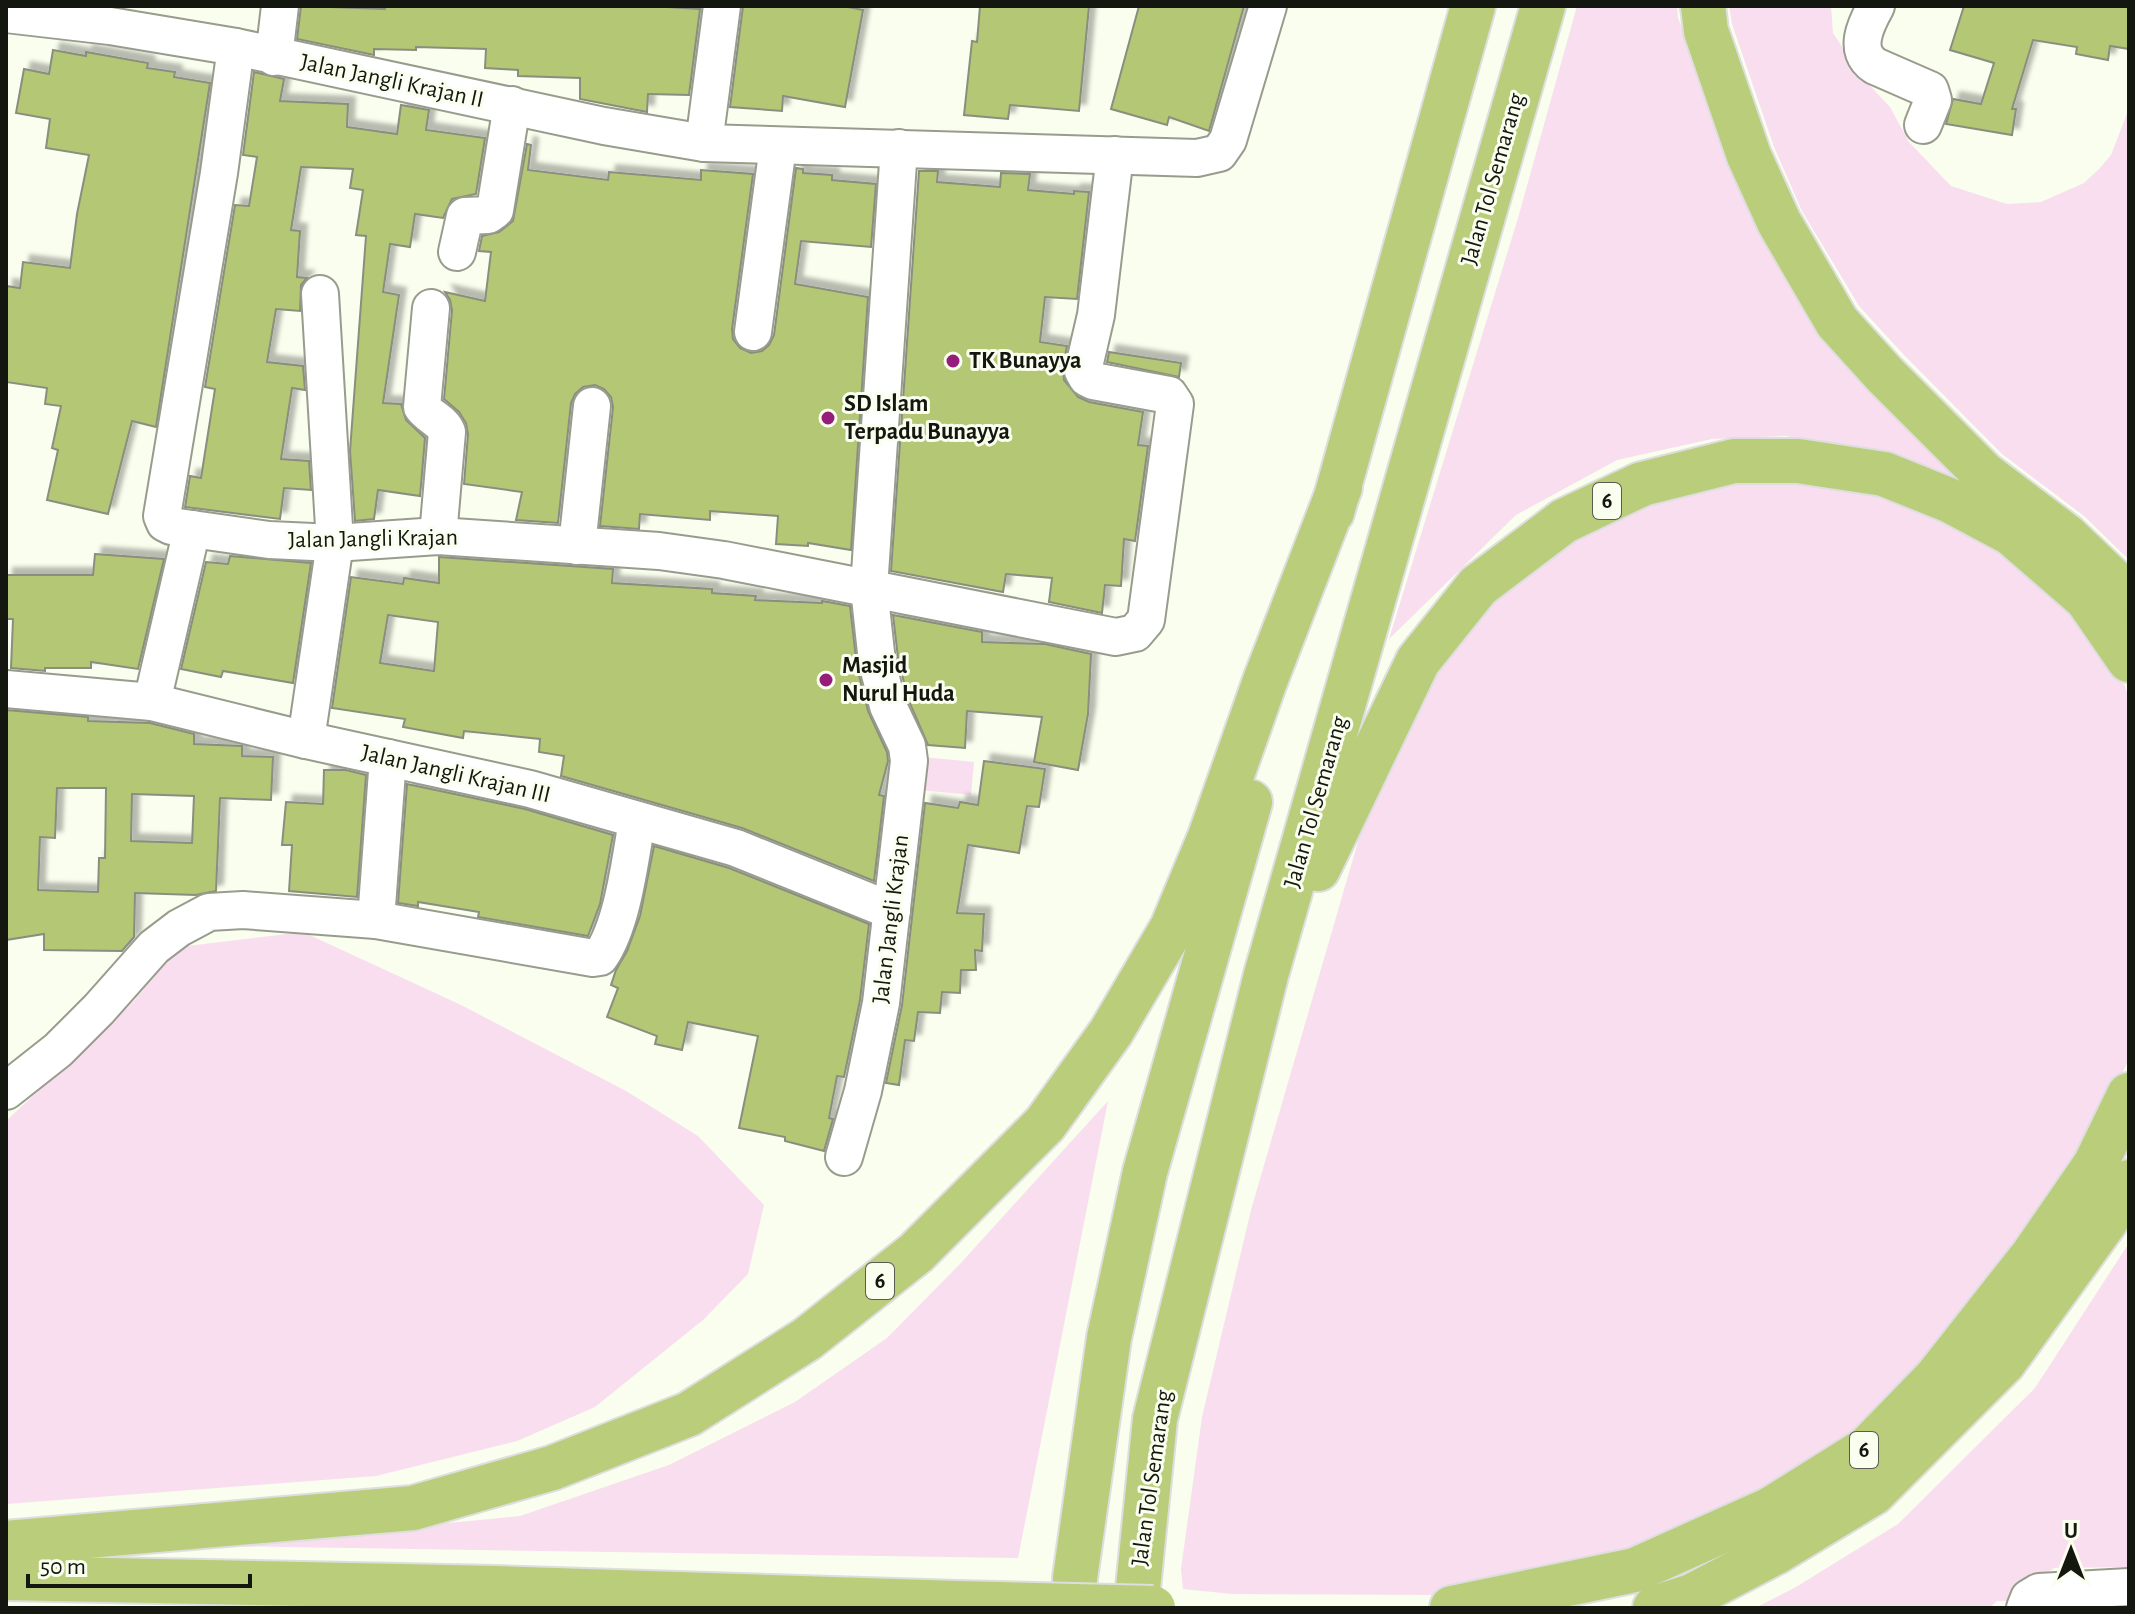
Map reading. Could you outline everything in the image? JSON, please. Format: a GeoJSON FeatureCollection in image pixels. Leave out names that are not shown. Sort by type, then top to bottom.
{"type":"FeatureCollection","features":[{"type":"Feature","properties":{"kind":"highway","name":"6"},"geometry":{"type":"LineString","coordinates":[[1074,1608],[1075,1578],[1109,1338],[1145,1172],[1473,6]]}},
{"type":"Feature","properties":{"kind":"highway","name":"Jalan Tol Semarang"},"geometry":{"type":"LineString","coordinates":[[1136,1608],[1155,1419],[1266,975],[1543,6]]}},
{"type":"Feature","properties":{"kind":"highway"},"geometry":{"type":"LineString","coordinates":[[1703,6],[1706,31],[1749,156],[1779,222],[1837,322],[1984,474],[2066,536],[2110,578],[2129,605]]}},
{"type":"Feature","properties":{"kind":"highway","name":"6"},"geometry":{"type":"LineString","coordinates":[[1266,975],[1418,661],[1478,586],[1564,521],[1642,484],[1734,461],[1798,461],[1884,474],[1951,501],[2011,533],[2087,599],[2129,660]]}},
{"type":"Feature","properties":{"kind":"highway","name":"6"},"geometry":{"type":"LineString","coordinates":[[6,1543],[413,1508],[552,1468],[689,1414],[807,1339],[904,1262],[1045,1124],[1111,1032],[1172,928],[1210,837],[1265,681],[1340,487]]}},
{"type":"Feature","properties":{"kind":"highway","name":"6"},"geometry":{"type":"LineString","coordinates":[[1452,1608],[1635,1570],[1771,1509],[1867,1449],[1936,1378],[2033,1255],[2095,1165],[2129,1095]]}},
{"type":"Feature","properties":{"kind":"highway","name":"6"},"geometry":{"type":"LineString","coordinates":[[1655,1608],[1692,1596],[1776,1552],[1873,1493],[2004,1362],[2105,1222],[2129,1182]]}},
{"type":"Feature","properties":{"kind":"highway"},"geometry":{"type":"LineString","coordinates":[[6,1578],[496,1588],[1153,1608]]}},
{"type":"Feature","properties":{"kind":"street"},"geometry":{"type":"LineString","coordinates":[[274,57],[280,6]]}},
{"type":"Feature","properties":{"kind":"street"},"geometry":{"type":"LineString","coordinates":[[704,143],[722,6]]}},
{"type":"Feature","properties":{"kind":"street","name":"Jalan Jangli Krajan II"},"geometry":{"type":"LineString","coordinates":[[6,14],[71,13],[604,126],[704,143],[1197,158],[1219,153],[1228,140],[1268,6]]}},
{"type":"Feature","properties":{"kind":"street"},"geometry":{"type":"LineString","coordinates":[[1876,6],[1864,27],[1864,52],[1868,61],[1875,66],[1930,90],[1933,100],[1923,125]]}},
{"type":"Feature","properties":{"kind":"street","name":"Jalan Jangli Krajan"},"geometry":{"type":"LineString","coordinates":[[236,47],[219,173],[162,505],[165,523],[269,540],[335,543],[438,536],[672,552],[1116,637],[1135,633],[1146,620],[1175,404],[1169,395],[1093,381],[1083,371],[1096,315],[1115,155]]}},
{"type":"Feature","properties":{"kind":"street"},"geometry":{"type":"LineString","coordinates":[[457,252],[465,216],[488,215],[495,210],[512,105]]}},
{"type":"Feature","properties":{"kind":"street"},"geometry":{"type":"LineString","coordinates":[[753,332],[778,146]]}},
{"type":"Feature","properties":{"kind":"street","name":"Jalan Jangli Krajan"},"geometry":{"type":"LineString","coordinates":[[844,1157],[873,1049],[909,761],[907,746],[888,706],[877,662],[869,588],[899,148]]}},
{"type":"Feature","properties":{"kind":"street"},"geometry":{"type":"LineString","coordinates":[[306,740],[335,543],[320,294]]}},
{"type":"Feature","properties":{"kind":"street"},"geometry":{"type":"LineString","coordinates":[[431,308],[422,407],[444,425],[447,432],[438,536]]}},
{"type":"Feature","properties":{"kind":"street"},"geometry":{"type":"LineString","coordinates":[[577,546],[592,406]]}},
{"type":"Feature","properties":{"kind":"street"},"geometry":{"type":"LineString","coordinates":[[152,702],[192,529]]}},
{"type":"Feature","properties":{"kind":"street","name":"Jalan Jangli Krajan III"},"geometry":{"type":"LineString","coordinates":[[6,689],[152,702],[306,740],[530,789],[736,848],[892,911]]}},
{"type":"Feature","properties":{"kind":"street"},"geometry":{"type":"LineString","coordinates":[[376,920],[388,758]]}},
{"type":"Feature","properties":{"kind":"street"},"geometry":{"type":"LineString","coordinates":[[6,1091],[58,1050],[154,947],[179,928],[209,912],[243,910],[376,920],[597,958],[602,955],[608,942],[617,914],[637,821]]}},
{"type":"Feature","properties":{"kind":"street"},"geometry":{"type":"LineString","coordinates":[[2025,1608],[2029,1598],[2039,1592],[2129,1587]]}},
{"type":"Feature","properties":{"kind":"shaded area"},"geometry":{"type":"Polygon","coordinates":[[[1577,6],[1677,6],[1678,18],[1754,213],[1987,490],[1787,436],[1712,439],[1617,460],[1516,515],[1389,639],[1518,218],[1577,6]]]}},
{"type":"Feature","properties":{"kind":"shaded area"},"geometry":{"type":"Polygon","coordinates":[[[1729,6],[1831,6],[1833,33],[1862,77],[1890,107],[1909,142],[1951,186],[2007,204],[2041,202],[2084,183],[2111,155],[2129,108],[2129,560],[2084,516],[2002,454],[1859,306],[1802,211],[1774,147],[1732,24],[1729,6]]]}},
{"type":"Feature","properties":{"kind":"shaded area"},"geometry":{"type":"Polygon","coordinates":[[[1736,477],[1880,488],[2002,546],[2075,609],[2120,674],[2129,697],[2129,1059],[2082,1158],[2020,1246],[1857,1436],[1763,1496],[1630,1555],[1440,1595],[1232,1594],[1183,1589],[1181,1569],[1202,1417],[1251,1210],[1373,790],[1432,669],[1488,598],[1572,534],[1647,499],[1736,477]]]}},
{"type":"Feature","properties":{"kind":"shaded area"},"geometry":{"type":"Polygon","coordinates":[[[913,756],[974,762],[971,795],[910,789],[913,756]]]}},
{"type":"Feature","properties":{"kind":"shaded area"},"geometry":{"type":"Polygon","coordinates":[[[303,932],[461,1005],[626,1091],[698,1136],[764,1205],[748,1274],[703,1320],[595,1407],[517,1441],[376,1476],[6,1504],[6,1121],[132,1003],[179,947],[303,932]]]}},
{"type":"Feature","properties":{"kind":"shaded area"},"geometry":{"type":"Polygon","coordinates":[[[1108,1101],[1018,1558],[213,1546],[520,1516],[669,1465],[795,1402],[887,1338],[960,1264],[1108,1101]]]}},
{"type":"Feature","properties":{"kind":"shaded area"},"geometry":{"type":"Polygon","coordinates":[[[2129,1243],[2129,1567],[2054,1568],[2007,1601],[1997,1601],[1989,1608],[1755,1608],[1796,1587],[1898,1524],[2035,1388],[2129,1243]]]}},
{"type":"Feature","properties":{"kind":"building"},"geometry":{"type":"Polygon","coordinates":[[[301,6],[385,9],[386,6],[650,6],[700,9],[689,95],[648,94],[647,112],[580,99],[580,78],[518,76],[518,70],[485,68],[486,49],[374,49],[374,55],[297,39],[301,6]]]}},
{"type":"Feature","properties":{"kind":"building"},"geometry":{"type":"Polygon","coordinates":[[[743,6],[843,6],[863,10],[845,107],[783,96],[782,111],[730,107],[743,6]]]}},
{"type":"Feature","properties":{"kind":"building"},"geometry":{"type":"Polygon","coordinates":[[[980,6],[1089,6],[1079,111],[1010,105],[1008,119],[964,115],[972,41],[977,42],[980,6]]]}},
{"type":"Feature","properties":{"kind":"building"},"geometry":{"type":"Polygon","coordinates":[[[1139,6],[1244,6],[1209,131],[1169,117],[1167,125],[1111,109],[1139,6]]]}},
{"type":"Feature","properties":{"kind":"building"},"geometry":{"type":"Polygon","coordinates":[[[1964,6],[2129,6],[2129,49],[2110,46],[2108,60],[2076,54],[2077,47],[2033,40],[2012,109],[2016,109],[2012,135],[1946,124],[1953,99],[1981,104],[1994,63],[1950,50],[1964,6]]]}},
{"type":"Feature","properties":{"kind":"building"},"geometry":{"type":"Polygon","coordinates":[[[53,50],[86,56],[86,52],[148,63],[147,68],[175,72],[174,77],[210,83],[156,427],[132,421],[108,514],[47,500],[58,450],[52,448],[61,406],[45,404],[47,388],[6,382],[6,286],[20,288],[23,262],[70,268],[89,155],[46,148],[50,119],[16,113],[24,69],[49,74],[53,50]]]}},
{"type":"Feature","properties":{"kind":"building"},"geometry":{"type":"Polygon","coordinates":[[[254,72],[284,79],[280,101],[348,104],[347,127],[397,134],[401,105],[429,110],[426,130],[485,138],[476,194],[452,199],[443,218],[415,214],[410,247],[390,244],[383,292],[399,295],[383,403],[401,404],[406,420],[425,438],[420,496],[378,490],[374,519],[355,521],[350,451],[366,236],[356,235],[363,190],[350,188],[353,169],[301,167],[291,230],[300,231],[297,277],[307,278],[301,285],[300,311],[276,309],[267,362],[303,366],[305,390],[292,388],[281,459],[309,461],[311,490],[284,488],[280,519],[185,507],[190,476],[201,478],[215,389],[205,387],[235,205],[249,206],[257,157],[243,155],[254,72]]]}},
{"type":"Feature","properties":{"kind":"building"},"geometry":{"type":"Polygon","coordinates":[[[527,144],[531,145],[528,170],[608,180],[609,172],[701,180],[701,170],[753,174],[732,329],[733,339],[740,348],[751,353],[762,351],[774,335],[796,168],[803,169],[803,173],[832,175],[832,180],[876,184],[871,247],[801,241],[795,284],[868,297],[851,550],[808,543],[808,546],[776,544],[778,516],[710,511],[710,520],[640,514],[639,529],[600,526],[613,407],[611,397],[595,385],[583,387],[571,403],[558,523],[516,520],[522,492],[464,484],[466,423],[444,399],[452,310],[445,292],[485,301],[491,252],[479,251],[482,236],[499,232],[513,221],[527,144]]]}},
{"type":"Feature","properties":{"kind":"building"},"geometry":{"type":"Polygon","coordinates":[[[919,171],[938,171],[937,182],[1000,187],[1001,173],[1030,174],[1028,190],[1074,194],[1074,191],[1089,192],[1077,299],[1045,297],[1040,342],[1067,346],[1064,380],[1078,397],[1143,412],[1138,445],[1148,446],[1135,541],[1124,539],[1121,586],[1105,585],[1102,613],[1049,602],[1052,578],[1006,574],[1003,592],[891,571],[919,171]]]}},
{"type":"Feature","properties":{"kind":"building"},"geometry":{"type":"Polygon","coordinates":[[[1109,352],[1181,363],[1179,377],[1107,362],[1109,352]]]}},
{"type":"Feature","properties":{"kind":"building"},"geometry":{"type":"Polygon","coordinates":[[[95,554],[164,559],[138,669],[91,662],[91,668],[45,668],[45,671],[11,668],[13,619],[6,619],[6,575],[93,575],[95,554]]]}},
{"type":"Feature","properties":{"kind":"building"},"geometry":{"type":"Polygon","coordinates":[[[230,556],[311,563],[293,683],[223,671],[221,677],[181,669],[206,562],[228,564],[230,556]]]}},
{"type":"Feature","properties":{"kind":"building"},"geometry":{"type":"Polygon","coordinates":[[[439,557],[613,569],[612,583],[712,589],[712,593],[756,596],[755,600],[822,601],[850,606],[857,667],[868,711],[887,752],[888,761],[879,795],[884,796],[874,881],[742,828],[561,776],[564,756],[539,752],[540,739],[464,731],[463,738],[403,727],[405,719],[332,708],[351,577],[403,584],[404,578],[439,583],[439,557]],[[388,615],[380,663],[434,671],[438,622],[388,615]]]}},
{"type":"Feature","properties":{"kind":"building"},"geometry":{"type":"Polygon","coordinates":[[[893,615],[982,632],[982,642],[1045,644],[1091,654],[1088,714],[1078,770],[1034,762],[1042,717],[967,711],[965,748],[928,745],[908,699],[898,658],[893,615]]]}},
{"type":"Feature","properties":{"kind":"building"},"geometry":{"type":"Polygon","coordinates":[[[6,710],[88,717],[88,721],[150,723],[194,734],[194,744],[242,746],[242,756],[273,757],[271,800],[220,798],[216,891],[196,895],[135,893],[134,937],[122,951],[44,950],[44,934],[6,940],[6,710]],[[57,788],[55,838],[40,837],[38,890],[98,892],[99,858],[105,858],[106,788],[57,788]],[[132,794],[131,841],[192,843],[194,796],[132,794]]]}},
{"type":"Feature","properties":{"kind":"building"},"geometry":{"type":"Polygon","coordinates":[[[984,761],[1045,769],[1039,807],[1027,806],[1019,853],[968,845],[957,913],[984,914],[982,951],[975,950],[976,970],[961,970],[960,993],[942,992],[940,1013],[918,1012],[914,1041],[905,1040],[899,1085],[886,1083],[902,1005],[925,803],[958,808],[960,802],[978,805],[984,761]]]}},
{"type":"Feature","properties":{"kind":"building"},"geometry":{"type":"Polygon","coordinates":[[[324,770],[346,770],[366,775],[357,897],[289,891],[292,845],[282,845],[286,802],[323,804],[324,770]]]}},
{"type":"Feature","properties":{"kind":"building"},"geometry":{"type":"Polygon","coordinates":[[[407,784],[525,809],[613,835],[600,904],[588,936],[478,917],[479,912],[418,902],[418,906],[398,903],[407,784]]]}},
{"type":"Feature","properties":{"kind":"building"},"geometry":{"type":"Polygon","coordinates":[[[654,846],[729,868],[869,924],[860,1000],[844,1077],[837,1076],[829,1118],[833,1119],[824,1151],[785,1141],[785,1137],[739,1128],[758,1036],[688,1022],[682,1050],[655,1044],[657,1036],[607,1017],[618,988],[611,985],[640,916],[654,846]]]}},
{"type":"Feature","properties":{"kind":"place","name":"TK Bunayya"},"geometry":{"type":"Point","coordinates":[953,361]}},
{"type":"Feature","properties":{"kind":"place","name":"SD Islam Terpadu Bunayya"},"geometry":{"type":"Point","coordinates":[828,418]}},
{"type":"Feature","properties":{"kind":"place","name":"Masjid Nurul Huda"},"geometry":{"type":"Point","coordinates":[826,680]}}]}
